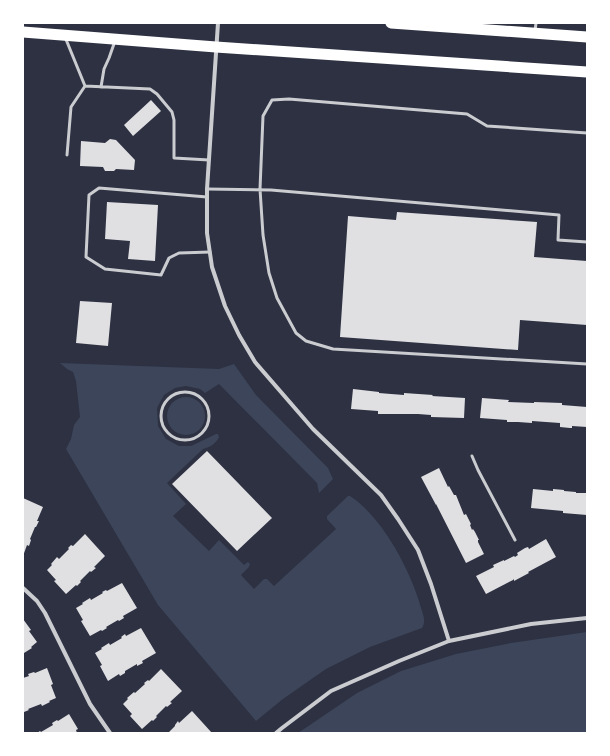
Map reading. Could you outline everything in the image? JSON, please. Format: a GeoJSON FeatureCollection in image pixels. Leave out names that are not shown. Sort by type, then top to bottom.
{"type":"FeatureCollection","features":[{"type":"Feature","properties":{"kind":"highway"},"geometry":{"type":"LineString","coordinates":[[391,23],[535,28],[587,37]]}},
{"type":"Feature","properties":{"kind":"highway"},"geometry":{"type":"LineString","coordinates":[[23,32],[216,47],[587,72]]}},
{"type":"Feature","properties":{"kind":"street"},"geometry":{"type":"LineString","coordinates":[[218,23],[207,197],[208,233],[212,267],[225,306],[239,335],[255,362],[313,429],[381,496],[398,519],[418,550],[431,584],[449,641]]}},
{"type":"Feature","properties":{"kind":"street"},"geometry":{"type":"LineString","coordinates":[[23,588],[37,601],[45,613],[90,704],[110,733]]}},
{"type":"Feature","properties":{"kind":"street"},"geometry":{"type":"LineString","coordinates":[[276,733],[331,691],[449,641],[531,624],[587,618]]}},
{"type":"Feature","properties":{"kind":"lane"},"geometry":{"type":"LineString","coordinates":[[64,35],[85,86]]}},
{"type":"Feature","properties":{"kind":"lane"},"geometry":{"type":"LineString","coordinates":[[101,87],[104,69],[115,39]]}},
{"type":"Feature","properties":{"kind":"lane"},"geometry":{"type":"LineString","coordinates":[[85,86],[150,89],[157,94],[172,112],[174,120],[174,158],[209,160]]}},
{"type":"Feature","properties":{"kind":"lane"},"geometry":{"type":"LineString","coordinates":[[67,155],[71,107],[85,86]]}},
{"type":"Feature","properties":{"kind":"lane"},"geometry":{"type":"LineString","coordinates":[[587,133],[487,126],[467,114],[289,99],[272,100],[263,116],[260,190],[263,235],[269,273],[277,298],[296,333],[306,341],[333,349],[587,364]]}},
{"type":"Feature","properties":{"kind":"lane"},"geometry":{"type":"LineString","coordinates":[[207,197],[99,188],[89,195],[86,257],[105,269],[161,275],[169,258],[179,253],[210,252]]}},
{"type":"Feature","properties":{"kind":"lane"},"geometry":{"type":"LineString","coordinates":[[207,189],[271,190],[559,215],[558,240],[587,242]]}},
{"type":"Feature","properties":{"kind":"lane"},"geometry":{"type":"LineString","coordinates":[[184,392],[193,393],[206,404],[209,413],[209,422],[205,430],[199,436],[191,440],[174,438],[167,432],[162,424],[161,415],[163,407],[175,394],[184,392]]}},
{"type":"Feature","properties":{"kind":"lane"},"geometry":{"type":"LineString","coordinates":[[472,456],[515,540]]}},
{"type":"Feature","properties":{"kind":"shaded area"},"geometry":{"type":"Polygon","coordinates":[[[60,363],[219,369],[234,364],[256,395],[328,468],[333,479],[319,493],[317,483],[219,384],[205,393],[200,389],[186,386],[175,388],[164,395],[157,408],[158,426],[166,439],[179,446],[191,446],[216,434],[218,434],[219,437],[210,446],[203,449],[167,483],[186,504],[173,516],[209,551],[219,540],[244,565],[248,562],[250,564],[249,567],[241,575],[254,589],[264,579],[267,579],[274,586],[336,529],[327,519],[327,516],[348,496],[350,496],[372,516],[383,529],[401,558],[414,587],[422,612],[424,624],[422,628],[370,647],[326,669],[283,699],[256,721],[158,605],[66,449],[71,439],[74,425],[80,417],[76,381],[73,372],[60,363]]]}},
{"type":"Feature","properties":{"kind":"shaded area"},"geometry":{"type":"Polygon","coordinates":[[[182,397],[190,397],[200,402],[204,409],[204,423],[200,430],[190,435],[182,435],[172,430],[170,427],[167,420],[167,412],[172,402],[175,400],[182,397]]]}},
{"type":"Feature","properties":{"kind":"shaded area"},"geometry":{"type":"Polygon","coordinates":[[[587,632],[587,733],[298,733],[357,693],[401,671],[456,654],[511,643],[587,632]]]}},
{"type":"Feature","properties":{"kind":"building"},"geometry":{"type":"Polygon","coordinates":[[[151,100],[161,111],[133,136],[124,125],[151,100]]]}},
{"type":"Feature","properties":{"kind":"building"},"geometry":{"type":"Polygon","coordinates":[[[110,139],[116,140],[135,160],[134,170],[116,169],[114,171],[105,171],[103,167],[80,166],[81,141],[105,143],[110,139]]]}},
{"type":"Feature","properties":{"kind":"building"},"geometry":{"type":"Polygon","coordinates":[[[107,202],[158,205],[155,261],[128,259],[130,241],[105,239],[107,202]]]}},
{"type":"Feature","properties":{"kind":"building"},"geometry":{"type":"Polygon","coordinates":[[[397,212],[537,222],[534,257],[587,261],[587,325],[520,320],[518,350],[340,337],[348,216],[396,220],[397,212]]]}},
{"type":"Feature","properties":{"kind":"building"},"geometry":{"type":"Polygon","coordinates":[[[80,301],[112,303],[108,346],[76,343],[80,301]]]}},
{"type":"Feature","properties":{"kind":"building"},"geometry":{"type":"Polygon","coordinates":[[[353,389],[391,394],[404,395],[404,393],[465,398],[464,418],[431,417],[431,415],[418,414],[378,414],[378,411],[351,409],[353,389]]]}},
{"type":"Feature","properties":{"kind":"building"},"geometry":{"type":"Polygon","coordinates":[[[482,398],[509,400],[508,402],[562,403],[562,405],[587,407],[587,427],[572,426],[572,428],[570,428],[560,427],[560,423],[532,421],[532,423],[507,422],[507,420],[480,418],[482,398]]]}},
{"type":"Feature","properties":{"kind":"building"},"geometry":{"type":"Polygon","coordinates":[[[207,451],[272,518],[237,551],[172,484],[207,451]]]}},
{"type":"Feature","properties":{"kind":"building"},"geometry":{"type":"Polygon","coordinates":[[[439,468],[448,487],[449,486],[454,495],[456,495],[464,515],[466,514],[484,554],[466,563],[421,477],[439,468]]]}},
{"type":"Feature","properties":{"kind":"building"},"geometry":{"type":"Polygon","coordinates":[[[533,489],[553,491],[553,489],[576,493],[587,493],[587,515],[531,508],[533,489]]]}},
{"type":"Feature","properties":{"kind":"building"},"geometry":{"type":"Polygon","coordinates":[[[23,498],[43,507],[37,521],[39,521],[30,539],[29,546],[27,545],[23,556],[23,498]]]}},
{"type":"Feature","properties":{"kind":"building"},"geometry":{"type":"Polygon","coordinates":[[[85,534],[105,556],[94,567],[96,568],[91,572],[90,571],[77,586],[76,585],[66,594],[54,581],[56,580],[47,570],[57,557],[59,559],[71,545],[73,546],[85,534]]]}},
{"type":"Feature","properties":{"kind":"building"},"geometry":{"type":"Polygon","coordinates":[[[546,539],[556,557],[514,581],[514,579],[486,594],[476,576],[494,567],[493,565],[514,556],[515,557],[518,555],[517,553],[525,548],[528,547],[529,549],[546,539]]]}},
{"type":"Feature","properties":{"kind":"building"},"geometry":{"type":"Polygon","coordinates":[[[122,583],[137,608],[123,616],[124,618],[119,621],[118,620],[102,631],[101,630],[90,636],[81,621],[83,620],[76,608],[90,598],[91,600],[103,593],[102,592],[122,583]]]}},
{"type":"Feature","properties":{"kind":"building"},"geometry":{"type":"Polygon","coordinates":[[[23,619],[37,642],[31,647],[32,648],[24,653],[23,652],[23,619]]]}},
{"type":"Feature","properties":{"kind":"building"},"geometry":{"type":"Polygon","coordinates":[[[141,628],[156,653],[142,661],[143,663],[137,666],[137,664],[125,671],[125,673],[120,676],[119,674],[108,681],[100,666],[102,665],[95,653],[109,643],[110,645],[122,638],[121,637],[125,634],[126,636],[141,628]]]}},
{"type":"Feature","properties":{"kind":"building"},"geometry":{"type":"Polygon","coordinates":[[[47,668],[56,698],[42,706],[41,704],[24,712],[23,678],[29,676],[28,674],[47,668]]]}},
{"type":"Feature","properties":{"kind":"building"},"geometry":{"type":"Polygon","coordinates":[[[161,669],[182,691],[170,702],[172,703],[167,707],[166,706],[153,721],[152,720],[142,729],[130,716],[132,714],[123,704],[128,699],[127,698],[134,692],[135,693],[145,684],[144,683],[148,680],[149,681],[161,669]]]}},
{"type":"Feature","properties":{"kind":"building"},"geometry":{"type":"Polygon","coordinates":[[[192,711],[212,733],[168,733],[178,721],[179,723],[192,711]]]}},
{"type":"Feature","properties":{"kind":"building"},"geometry":{"type":"Polygon","coordinates":[[[69,714],[78,729],[76,730],[77,733],[37,733],[53,725],[52,723],[69,714]]]}}]}
